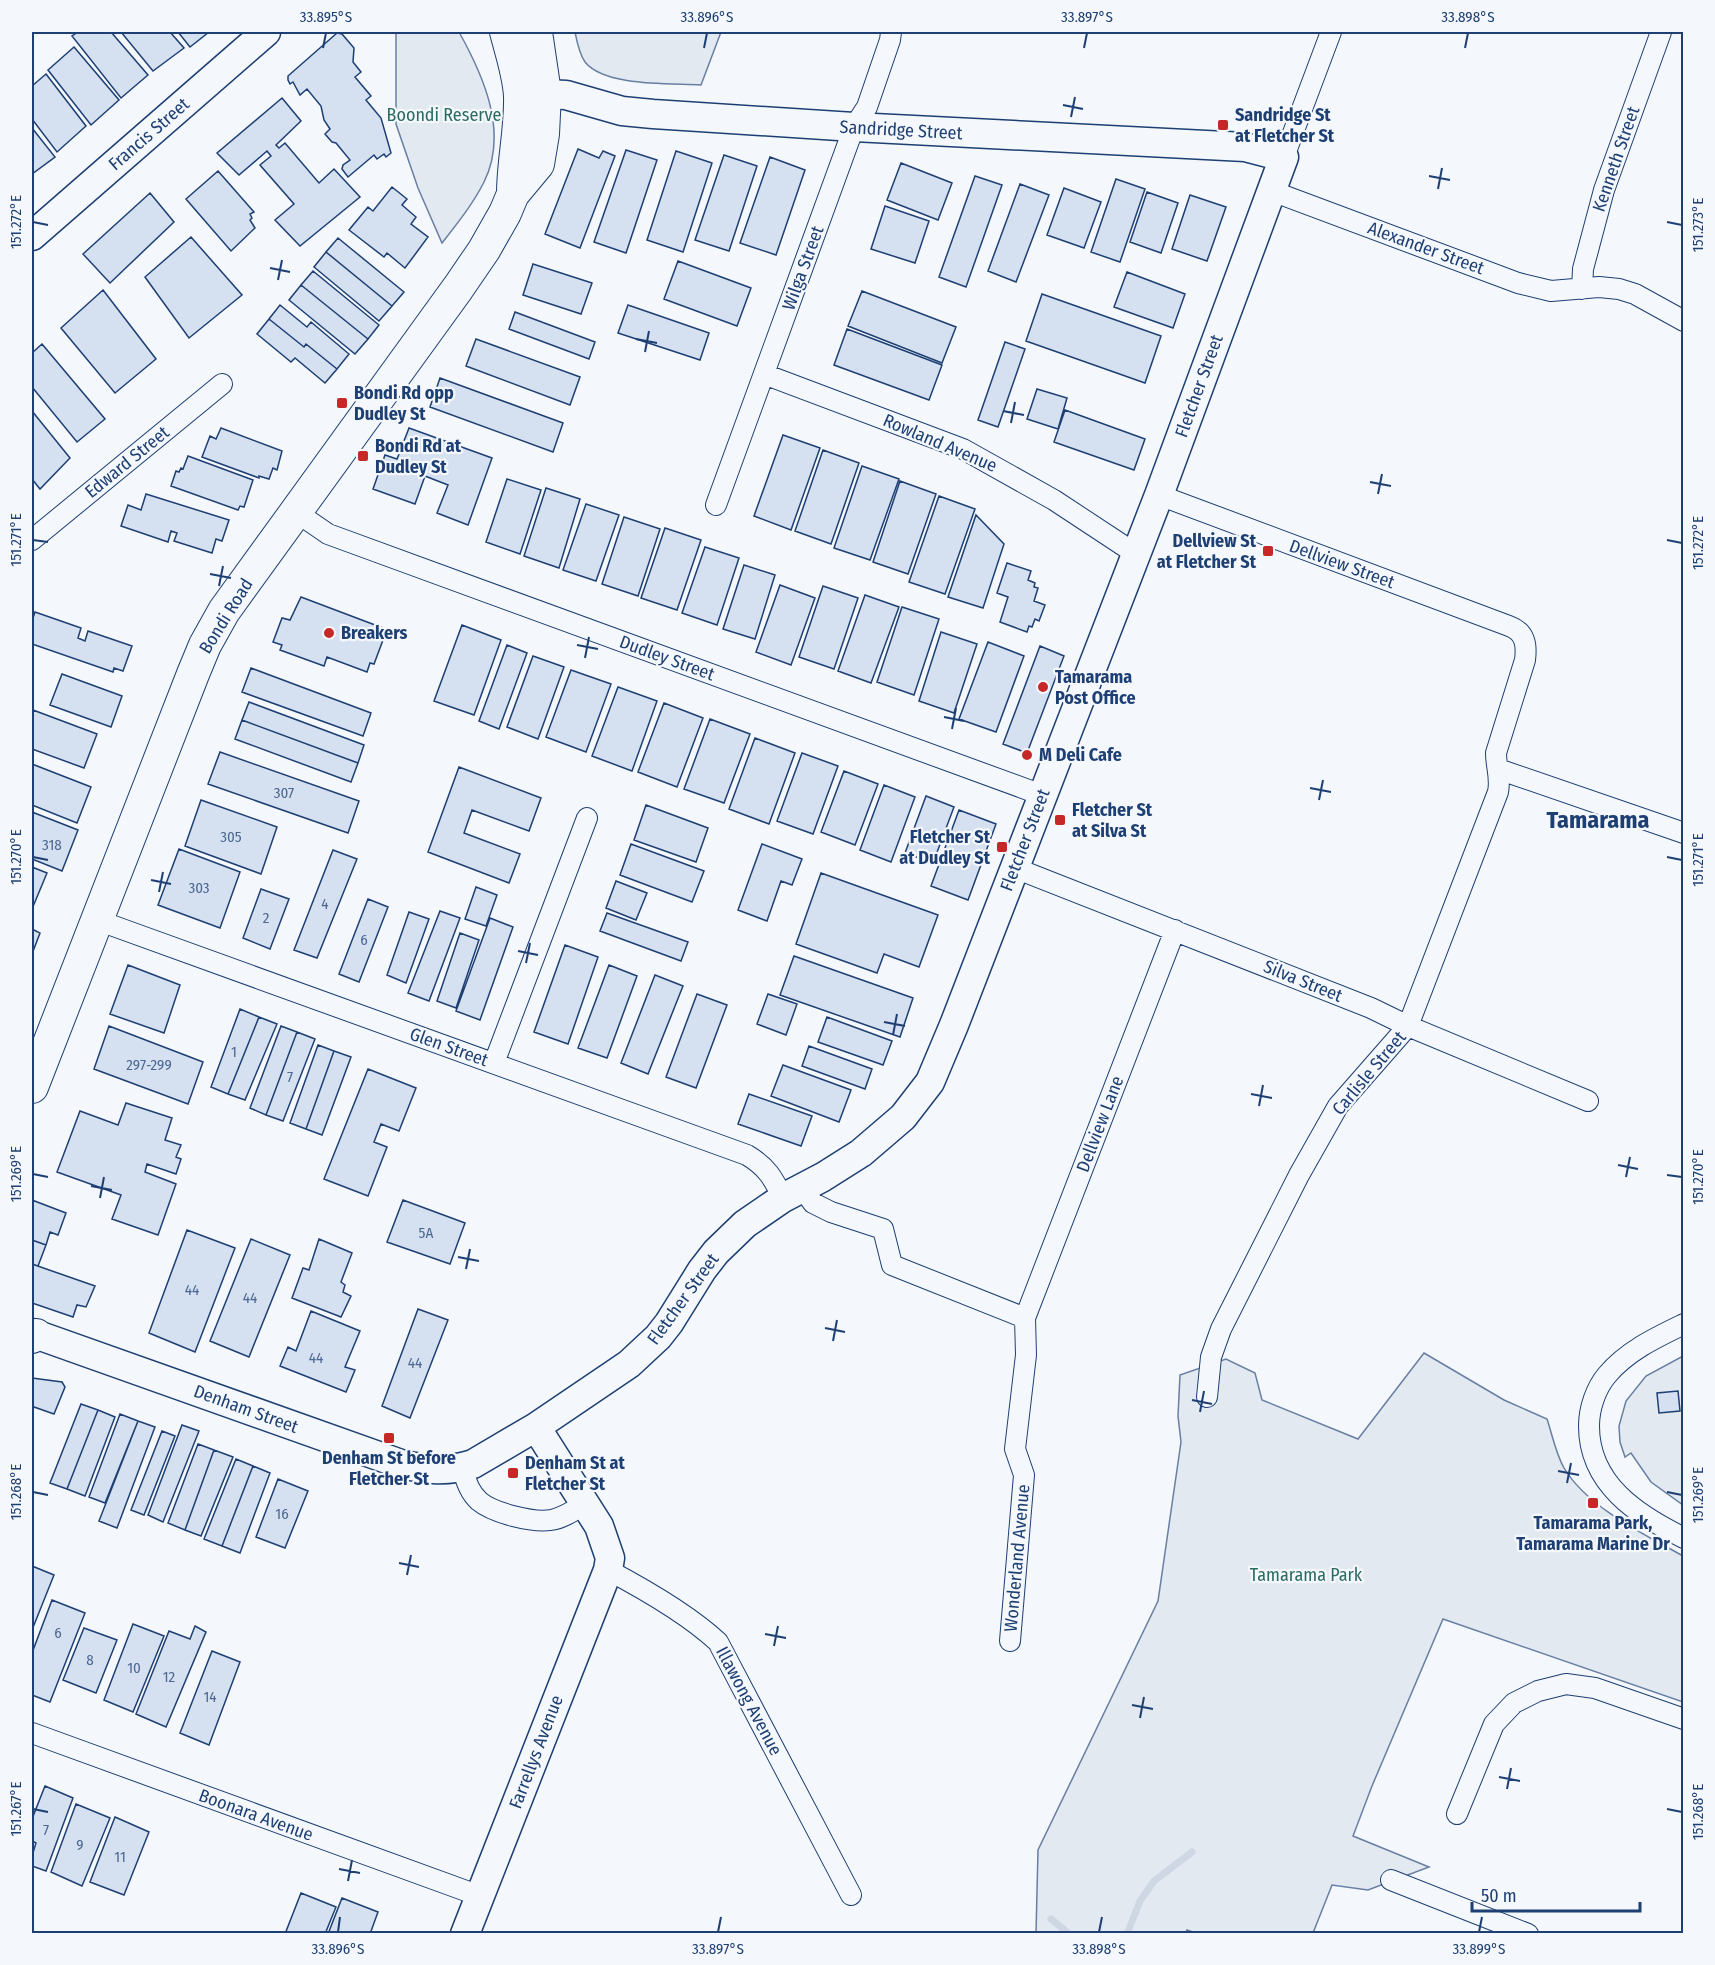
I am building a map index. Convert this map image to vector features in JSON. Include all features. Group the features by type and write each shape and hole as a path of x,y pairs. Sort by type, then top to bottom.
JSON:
{"main road":[{"name":"Bondi Road","path":"506,32 532,93"},
{"name":"Bondi Road","path":"32,1087 205,645 224,611 471,269 505,213 513,194 513,164 519,133 532,93 536,32"}],"street":[{"name":"Francis Street","path":"32,236 266,32"},
{"name":"Wilga Street","path":"716,505 854,127 867,107 891,32"},
{"name":"Fletcher Street","path":"536,1427 644,1352 669,1323 716,1252 745,1224 861,1153 903,1117 925,1090 947,1044 1136,554 1331,32"},
{"name":"Kenneth Street","path":"1582,289 1584,269 1601,200 1661,32"},
{"name":"Sandridge Street","path":"532,93 581,98 622,111 652,114 1245,147 1284,157"},
{"name":"Alexander Street","path":"1272,191 1518,283 1551,291 1599,287 1619,289 1635,294 1683,321"},
{"name":"Rowland Avenue","path":"764,374 963,449 1054,500 1136,554"},
{"name":"Edward Street","path":"32,540 222,384"},
{"name":"Dellview Street","path":"1158,495 1517,629 1523,635"},
{"name":"Dudley Street","path":"296,512 328,534 1042,795"},
{"name":"Carlisle Street","path":"1207,1397 1210,1357 1221,1329 1299,1175 1338,1106 1408,1026 1498,792 1501,779 1496,753 1525,660 1527,647 1523,635"},
{"path":"1498,769 1683,833"},
{"path":"494,1063 587,818"},
{"name":"Silva Street","path":"1015,868 1371,1008 1408,1026 1588,1101"},
{"name":"Glen Street","path":"97,920 747,1155 762,1164 773,1178 793,1193"},
{"name":"Dellview Lane","path":"1025,1318 1175,930"},
{"path":"793,1193 831,1212 883,1229 892,1265 1025,1318"},
{"name":"Wonderland Avenue","path":"1010,1641 1024,1474 1015,1449 1026,1355 1025,1318"},
{"path":"1683,1324 1628,1355 1608,1374 1600,1384 1591,1410 1589,1433 1595,1459 1608,1485 1643,1516 1683,1538"},
{"name":"Denham Street","path":"33,1335 401,1464 433,1470 451,1470 473,1464 536,1427"},
{"path":"536,1427 599,1526 610,1558 608,1570"},
{"path":"462,1468 468,1486 480,1501 513,1516 532,1520 551,1520 566,1515 585,1504"},
{"name":"Illawong Avenue","path":"608,1570 697,1625 718,1642 851,1895"},
{"name":"Farrellys Avenue","path":"465,1934 608,1570"},
{"path":"1457,1814 1494,1724 1514,1703 1538,1691 1566,1684 1595,1688 1683,1719"},
{"name":"Boonara Avenue","path":"32,1733 480,1896"},
{"path":"1390,1880 1528,1934"}],"green space":[{"name":"Boondi Reserve","path":"396,32 459,32 477,67 490,104 494,144 491,163 475,198 442,243 418,188 396,124"},
{"path":"575,32 721,32 701,85 640,82 607,76 585,62"},
{"name":"Tamarama Park","path":"1424,1353 1504,1400 1547,1419 1564,1468 1587,1496 1618,1519 1683,1556 1683,1702 1443,1619 1353,1836 1429,1867 1368,1890 1332,1885 1313,1933 1198,1934 1187,1930 1185,1934 1036,1934 1038,1850 1158,1601 1181,1442 1178,1416 1180,1375 1226,1359 1255,1373 1262,1400 1358,1439"},
{"path":"1683,1356 1683,1505 1651,1482 1631,1453 1625,1457 1620,1442 1619,1426 1626,1401 1646,1376"}],"building":[{"path":"78,32 111,32 148,75 121,98 72,36"},
{"path":"121,32 170,32 184,48 153,71"},
{"path":"178,32 209,32 190,47"},
{"path":"337,33 342,34 354,48 353,62 361,72 355,77 371,96 366,100 381,118 391,153 386,157 384,154 377,159 374,155 348,177 342,169 343,165 350,160 325,134 330,129 324,120 321,106 307,89 300,95 293,82 290,84 288,80 288,76"},
{"path":"74,47 119,100 91,125 48,70"},
{"path":"46,74 86,126 57,152 32,119 32,86"},
{"path":"282,98 301,121 276,145 279,148 285,143 319,183 334,169 360,197 300,246 275,220 294,204 260,165 271,156 267,151 239,175 217,153"},
{"path":"32,128 55,157 32,174"},
{"path":"578,149 599,158 603,151 615,156 580,248 545,234"},
{"path":"626,150 657,160 626,253 594,242"},
{"path":"676,151 712,163 683,252 647,240"},
{"path":"724,155 757,166 729,251 695,240"},
{"path":"770,157 805,170 776,255 740,243"},
{"path":"901,163 952,183 938,220 887,200"},
{"path":"218,171 254,212 250,214 252,218 250,220 255,228 231,251 186,199"},
{"path":"975,176 1002,185 966,287 939,277"},
{"path":"1116,179 1145,189 1120,262 1091,252"},
{"path":"1020,184 1049,195 1016,282 988,271"},
{"path":"392,187 407,199 402,205 416,217 411,224 428,237 405,268 387,253 384,257 349,230 368,207 373,211"},
{"path":"1064,188 1101,202 1084,248 1047,235"},
{"path":"1147,192 1178,203 1161,253 1130,242"},
{"path":"150,193 174,222 110,283 83,254"},
{"path":"1190,195 1226,207 1207,261 1172,249"},
{"path":"885,206 929,221 915,263 871,249"},
{"path":"191,237 242,295 189,338 145,277"},
{"path":"338,238 404,292 392,306 326,252"},
{"path":"326,252 392,306 379,321 314,267"},
{"path":"678,261 751,288 737,326 664,299"},
{"path":"533,264 592,283 581,314 523,295"},
{"path":"313,271 379,325 368,339 301,285"},
{"path":"1127,272 1185,294 1173,328 1114,307"},
{"path":"301,285 368,339 355,354 289,300"},
{"path":"103,290 156,359 115,393 61,328"},
{"path":"862,291 956,327 942,363 848,326"},
{"path":"1042,294 1161,336 1145,383 1026,341"},
{"path":"280,305 307,327 311,322 349,354 337,369 306,344 304,347 269,319"},
{"path":"628,305 709,333 700,360 618,333"},
{"path":"515,312 595,342 589,359 509,329"},
{"path":"269,319 304,347 306,344 337,369 325,383 295,358 291,362 257,334"},
{"path":"847,329 942,365 929,400 834,365"},
{"path":"476,339 580,377 570,405 466,366"},
{"path":"1005,342 1025,349 998,427 978,420"},
{"path":"42,344 105,419 77,442 32,387 32,353"},
{"path":"440,378 563,423 553,452 430,407"},
{"path":"1037,389 1067,398 1058,429 1027,419"},
{"path":"1065,410 1145,439 1134,470 1054,442"},
{"path":"32,411 70,458 40,489 32,479"},
{"path":"221,428 282,451 277,470 273,468 269,479 259,476 259,478 202,457 210,436 216,439"},
{"path":"409,428 492,458 468,525 437,513 448,485 425,476 415,504 373,489 385,455 397,459"},
{"path":"783,435 820,448 791,530 754,516"},
{"path":"823,450 859,463 831,544 795,531"},
{"path":"188,456 253,480 244,507 240,506 238,510 171,486 176,471 183,469"},
{"path":"862,466 899,479 870,560 834,548"},
{"path":"507,479 541,490 520,554 486,542"},
{"path":"900,481 936,494 908,574 873,562"},
{"path":"546,488 580,499 559,568 524,556"},
{"path":"146,494 229,520 222,541 216,539 212,553 174,541 177,533 171,531 168,542 121,526 128,505 141,510"},
{"path":"939,496 975,509 945,594 909,582"},
{"path":"586,504 619,515 596,581 563,570"},
{"path":"976,515 1004,544 983,608 948,597"},
{"path":"624,517 660,529 638,596 602,584"},
{"path":"665,528 701,540 677,610 641,598"},
{"path":"705,547 739,558 717,625 682,613"},
{"path":"1007,563 1031,571 1028,580 1035,583 1034,587 1038,588 1034,601 1045,605 1039,621 1035,619 1027,632 1000,622 1008,597 997,593"},
{"path":"744,565 775,575 755,639 723,629"},
{"path":"780,585 815,598 791,665 756,652"},
{"path":"823,586 858,598 834,669 799,657"},
{"path":"865,595 899,607 871,683 838,671"},
{"name":"Breakers","path":"301,597 383,628 380,638 383,640 374,664 370,663 367,672 327,657 324,666 280,650 282,645 273,642 282,618 290,620"},
{"path":"902,607 939,619 914,695 877,682"},
{"path":"35,612 81,628 78,638 85,641 88,631 132,646 123,671 114,668 113,672 32,644 32,621"},
{"path":"462,625 501,640 474,715 434,701"},
{"path":"941,632 977,644 954,713 919,701"},
{"path":"988,642 1024,656 996,732 959,719"},
{"path":"507,645 527,653 499,729 479,721"},
{"path":"1040,646 1064,656 1027,753 1003,744"},
{"path":"533,656 564,667 538,739 507,727"},
{"path":"251,668 371,713 363,736 242,692"},
{"path":"571,670 611,684 586,752 546,737"},
{"path":"62,674 122,696 111,727 50,705"},
{"path":"618,687 657,701 632,771 592,756"},
{"path":"249,702 364,745 358,763 242,720"},
{"path":"664,703 703,718 677,787 638,772"},
{"path":"33,710 97,734 84,768 32,749"},
{"path":"710,719 750,734 724,803 684,789"},
{"path":"242,720 358,763 351,782 235,739"},
{"path":"755,738 795,753 769,824 729,809"},
{"path":"220,752 359,801 348,833 208,784"},
{"path":"802,753 838,766 813,834 777,821"},
{"path":"32,764 91,787 77,823 32,805"},
{"path":"459,767 541,798 529,831 472,810 464,833 520,854 509,883 428,852"},
{"path":"844,771 878,784 855,845 821,832"},
{"path":"884,785 915,797 891,862 860,850"},
{"path":"926,796 954,807 933,863 905,853"},
{"path":"201,800 277,827 261,874 185,846"},
{"path":"646,805 708,828 696,862 634,840"},
{"path":"959,810 996,824 968,900 931,886"},
{"path":"32,812 78,830 62,871 32,859"},
{"path":"631,844 704,871 692,902 620,875"},
{"path":"762,844 802,859 792,885 781,881 767,921 738,910"},
{"path":"179,849 240,872 220,928 158,905"},
{"path":"333,850 357,859 317,958 294,950"},
{"path":"32,867 47,873 32,909"},
{"path":"821,873 938,915 919,967 884,954 877,973 796,944"},
{"path":"616,881 647,893 636,920 606,908"},
{"path":"476,887 497,895 486,926 465,919"},
{"path":"261,889 289,899 270,949 243,938"},
{"path":"368,899 388,907 359,982 339,974"},
{"path":"440,911 460,918 429,1001 408,993"},
{"path":"409,912 429,919 406,983 387,975"},
{"path":"607,913 688,942 681,961 600,931"},
{"path":"490,918 513,927 480,1020 456,1011"},
{"path":"32,929 40,933 32,954"},
{"path":"460,933 479,940 456,1008 437,1001"},
{"path":"565,945 598,957 568,1044 534,1032"},
{"path":"794,956 913,998 900,1037 780,995"},
{"path":"128,965 180,985 164,1033 110,1014"},
{"path":"609,965 637,976 607,1058 578,1048"},
{"path":"655,975 683,986 648,1074 621,1063"},
{"path":"697,994 727,1005 696,1088 666,1077"},
{"path":"768,994 797,1004 786,1035 757,1024"},
{"path":"240,1009 259,1017 228,1094 211,1087"},
{"path":"259,1017 277,1024 245,1100 228,1094"},
{"path":"827,1017 892,1041 883,1065 818,1042"},
{"path":"109,1026 203,1062 188,1104 94,1069"},
{"path":"281,1026 297,1032 266,1115 250,1108"},
{"path":"297,1032 315,1039 283,1121 266,1115"},
{"path":"318,1045 334,1051 306,1129 290,1123"},
{"path":"809,1046 872,1069 865,1089 802,1066"},
{"path":"334,1051 351,1057 322,1135 306,1129"},
{"path":"783,1065 851,1090 839,1122 771,1096"},
{"path":"368,1069 416,1088 399,1131 381,1124 374,1142 387,1147 368,1196 324,1179"},
{"path":"749,1094 812,1116 801,1146 738,1124"},
{"path":"126,1103 172,1118 165,1140 181,1145 176,1157 181,1159 176,1174 147,1164 145,1172 176,1184 158,1235 112,1219 121,1195 57,1172 80,1111 118,1125"},
{"path":"32,1200 66,1213 58,1235 50,1232 46,1245 32,1240"},
{"path":"403,1200 465,1223 450,1264 387,1242"},
{"path":"187,1230 235,1248 195,1352 149,1333"},
{"path":"251,1239 290,1255 249,1357 210,1341"},
{"path":"319,1239 352,1253 341,1282 345,1285 343,1292 351,1296 341,1317 292,1298 303,1268 309,1270"},
{"path":"32,1240 46,1245 38,1266 32,1264"},
{"path":"32,1264 95,1286 86,1307 77,1305 73,1317 32,1303"},
{"path":"418,1309 448,1320 410,1418 382,1406"},
{"path":"311,1311 360,1331 345,1367 355,1370 346,1392 280,1366 288,1347 296,1351"},
{"path":"32,1378 62,1382 65,1387 54,1414 34,1407 32,1411"},
{"path":"1678,1391 1680,1411 1659,1413 1657,1393"},
{"path":"81,1404 98,1410 67,1489 50,1483"},
{"path":"98,1410 115,1417 85,1496 67,1489"},
{"path":"120,1414 138,1421 105,1503 89,1497"},
{"path":"138,1421 155,1427 117,1528 99,1521"},
{"path":"182,1425 199,1431 163,1522 148,1515"},
{"path":"162,1431 175,1436 144,1515 131,1510"},
{"path":"198,1444 214,1450 185,1530 168,1523"},
{"path":"214,1450 233,1457 201,1536 185,1530"},
{"path":"236,1459 253,1466 222,1546 204,1539"},
{"path":"253,1466 270,1473 240,1553 222,1546"},
{"path":"278,1479 308,1491 285,1548 256,1537"},
{"path":"32,1566 54,1575 32,1630"},
{"path":"52,1600 85,1613 50,1702 32,1695 32,1653"},
{"path":"133,1624 164,1636 133,1712 104,1700"},
{"path":"195,1626 206,1632 166,1727 136,1714 169,1631 190,1639"},
{"path":"84,1628 117,1640 96,1693 63,1680"},
{"path":"212,1651 240,1662 209,1745 180,1733"},
{"path":"45,1786 73,1798 46,1871 32,1866 36,1843 32,1841 32,1819"},
{"path":"76,1804 110,1818 82,1886 51,1872"},
{"path":"115,1817 149,1832 124,1895 90,1882"},
{"path":"301,1893 336,1907 325,1934 285,1934"},
{"path":"342,1898 378,1912 370,1934 328,1934"}],"waterway":[{"path":"1127,1934 1140,1901 1154,1881 1192,1852"},
{"path":"1051,1919 1069,1934"}],"place":[{"name":"Sandridge St at Fletcher St","path":"1223,125"},
{"name":"Bondi Rd opp Dudley St","path":"342,403"},
{"name":"Bondi Rd at Dudley St","path":"363,456"},
{"name":"Dellview St at Fletcher St","path":"1268,551"},
{"name":"Breakers","path":"329,633"},
{"name":"Tamarama Post Office","path":"1043,687"},
{"name":"M Deli Cafe","path":"1027,755"},
{"name":"Fletcher St at Silva St","path":"1060,820"},
{"name":"Fletcher St at Dudley St","path":"1002,847"},
{"name":"Denham St before Fletcher St","path":"389,1438"},
{"name":"Denham St at Fletcher St","path":"513,1473"},
{"name":"Tamarama Park, Tamarama Marine Dr","path":"1593,1503"}],"district":[{"name":"Tamarama","path":"1598,820"}]}
